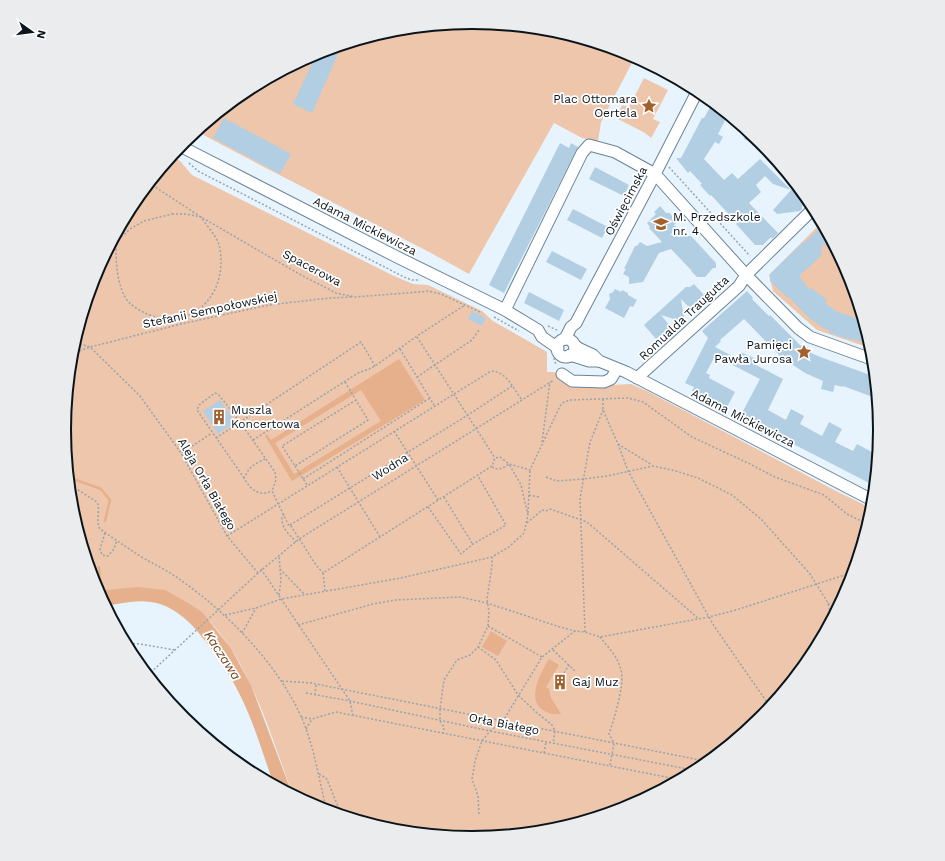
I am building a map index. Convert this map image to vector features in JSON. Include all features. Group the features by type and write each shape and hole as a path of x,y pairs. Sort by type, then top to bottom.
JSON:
{"street":[{"name":"Oświęcimska","path":"564,343 571,327 576,323 695,96"},
{"path":"505,310 582,153 589,145 615,152 655,174 746,275 798,328 810,337 867,358"},
{"name":"Adama Mickiewicza","path":"187,149 395,256 542,328 542,337 564,343 593,355 599,361 637,378 868,498"},
{"name":"Romualda Traugutta","path":"637,378 739,286 746,275 809,213"},
{"name":"Adama Mickiewicza","path":"564,343 562,355 570,355 589,361 599,361"},
{"path":"560,371 572,380 604,382 611,379 618,369"}],"path":[{"path":"186,151 198,171 404,278 424,281"},
{"path":"668,166 753,259"},
{"name":"Spacerowa","path":"154,186 201,217 336,293 355,297 428,291 441,294 482,313"},
{"path":"116,246 116,261 119,281 125,297 136,309 151,316 169,318 180,317 193,313 204,306 215,290 221,270 219,244 201,217 186,214 172,214 144,221 130,229 121,238"},
{"name":"Stefanii Sempołowskiej","path":"79,351 90,347 181,324 269,305 329,298 355,297"},
{"path":"252,440 358,373 369,370 399,348 465,305"},
{"path":"490,313 498,320 524,334"},
{"path":"180,317 181,324"},
{"path":"542,328 553,329 564,343 555,363 560,371"},
{"path":"417,377 472,340 479,330"},
{"path":"417,336 495,458"},
{"path":"216,438 361,342 375,366"},
{"name":"Aleja Orła Białego","path":"81,344 90,347 140,396 181,453 227,536 258,573"},
{"path":"399,348 434,406"},
{"path":"227,536 491,371 502,373 522,400"},
{"name":"Wodna","path":"152,672 261,569 299,539 550,382 560,371"},
{"path":"295,466 368,420 345,382"},
{"path":"542,444 550,382"},
{"path":"289,526 512,386"},
{"path":"272,492 263,494 256,492 249,486 197,410 199,405 215,393 219,395 240,422 275,472 276,480 272,492 289,526 291,526 316,565 323,573 325,591"},
{"path":"302,478 430,398"},
{"path":"225,616 256,608 281,599 401,578 492,557 509,547 524,533 528,515 530,470 560,406 564,402 571,400 628,398 643,402 692,437 748,462 775,477 824,495 847,514 863,522"},
{"path":"585,632 580,499 590,442 603,410 603,399"},
{"path":"307,486 282,446 356,400"},
{"path":"603,410 628,471 714,626 767,702"},
{"path":"394,431 438,500"},
{"path":"181,453 212,433"},
{"path":"618,444 653,466 698,478 732,495 761,519 810,574 828,603 833,607"},
{"path":"495,458 500,457 509,464 530,470"},
{"path":"323,573 478,476 492,466 495,458"},
{"path":"244,478 248,469 266,459"},
{"path":"492,466 493,468 501,470 509,464"},
{"path":"509,464 521,485 528,515"},
{"path":"546,477 556,481 583,479 607,476 653,466"},
{"path":"337,467 380,537"},
{"path":"428,506 461,554 473,544 506,525 478,476"},
{"path":"75,490 82,492 97,502 99,508 98,526 105,533 178,578 218,609 242,633 282,681 306,729 319,774 325,804"},
{"path":"529,495 539,497"},
{"path":"444,497 473,544"},
{"path":"526,523 542,510 546,511 550,509 587,522 699,618"},
{"path":"284,514 282,517 284,529 296,542"},
{"path":"105,533 101,545 102,555 108,556 114,549 117,540"},
{"path":"279,555 279,595"},
{"path":"443,734 444,727 440,721 440,709 444,680 457,660 470,655 478,647 488,626 489,612 487,602 492,557"},
{"path":"261,569 350,701 354,716"},
{"path":"280,569 305,595"},
{"path":"298,624 373,604 396,600 460,597 487,602 575,631 585,632 600,637 709,617 736,610 847,574"},
{"path":"828,603 830,613"},
{"path":"242,633 256,608"},
{"path":"488,626 542,657"},
{"path":"480,814 478,796 472,779 475,761 482,741 490,731 503,721 542,657 575,631"},
{"path":"600,637 613,653 621,669 622,676 609,734 614,743 610,766"},
{"path":"133,644 175,650"},
{"path":"478,647 496,660 518,695 552,726 555,731 552,743"},
{"path":"552,650 574,671"},
{"path":"564,673 569,665"},
{"path":"282,681 316,684 701,760"},
{"path":"315,695 316,684"},
{"name":"Orła Białego","path":"306,693 490,731 688,769"},
{"path":"301,717 312,719 336,712 672,778"},
{"path":"306,729 312,719"},
{"path":"544,753 546,742"},
{"path":"319,774 326,778 339,809"}],"shaded area":[{"path":"472,29 499,30 525,32 576,43 602,50 632,63 601,122 598,141 582,138 554,123 469,274 202,134 228,112 272,83 295,70 343,50 420,32"},
{"path":"644,78 668,90 653,119 660,122 651,138 645,133 616,117 622,105 629,107"},
{"path":"177,159 192,175 394,276 413,284 428,285 482,311 493,321 547,352 547,372 554,372 568,384 592,386 631,384 867,506 853,560 833,608 820,631 791,675 756,714 737,732 696,764 650,791 602,811 525,829 472,832 420,829 343,811 291,789 265,717 241,665 210,621 190,604 106,593 92,560 79,509 74,483 71,430 74,378 92,301 112,253 125,230 154,186"},
{"path":"818,226 833,253 853,301 865,346 817,330 773,291 769,275"}],"water":[{"path":"399,359 425,400 292,481 265,436 267,434 271,440","holes":["361,390 381,421 294,474 275,443"]},
{"name":"Kaczawa","path":"137,587 165,590 202,612 230,647 251,685 290,788 271,778 254,727 239,693 218,657 193,627 173,610 153,602 132,602 111,605 105,590"},
{"path":"491,631 507,641 498,656 482,647"},
{"path":"549,659 559,665 546,687 549,689 551,698 561,714 552,714 543,710 538,705 536,699 535,692 539,678"}],"building":[{"path":"339,52 312,113 293,104 312,63"},
{"path":"710,107 726,119 718,134 723,137 719,144 715,142 704,159 724,180 732,173 738,179 760,159 791,190 773,184 765,176 756,185 761,192 749,203 778,233 772,239 771,237 763,245 755,245 736,224 737,223 700,185 702,184 690,171 688,173 676,158 681,158 702,118 704,118"},
{"path":"224,118 291,154 280,174 213,138"},
{"path":"745,137 751,142 744,139"},
{"path":"560,143 569,148 571,143 578,147 504,293 489,285"},
{"path":"595,167 629,185 624,196 589,179"},
{"path":"792,188 804,204 800,211 777,214 773,210"},
{"path":"660,206 666,213 670,213 672,219 676,223 674,225 677,228 670,235 691,236 716,263 716,268 713,268 705,277 697,277 671,249 659,253 643,282 629,284 629,277 623,274 635,246 637,246 640,242 647,246 662,242 649,228 650,227 647,223 656,214 654,212"},
{"path":"573,209 608,227 602,238 567,220"},
{"path":"819,229 830,248 829,249 822,243 821,256 799,276 809,289 811,288 827,300 825,303 836,311 858,319 864,343 829,333 830,330 823,328 808,317 789,297 788,298 770,281 770,274 803,242 804,243"},
{"path":"552,251 587,269 581,280 546,262"},
{"path":"694,284 705,296 691,309 681,299 684,318 680,321 661,315 671,327 656,339 644,325 686,287 690,287"},
{"path":"615,289 628,293 628,295 637,300 633,307 630,306 624,318 605,308 610,299 609,294"},
{"path":"747,291 753,298 752,299 769,316 770,315 800,345 811,351 811,353 870,375 872,397 843,386 835,385 833,392 821,389 823,381 805,373 781,357 744,319 720,340 721,341 715,347 738,359 741,352 758,360 756,365 783,379 768,410 786,420 791,409 804,416 800,424 822,436 829,422 842,429 835,442 853,451 857,444 872,452 873,449 871,484 768,431 768,429 741,415 760,379 715,356 706,373 710,375 709,378 735,392 726,409 692,391 694,387 685,383 708,338 702,331"},
{"path":"529,292 564,310 559,321 524,303"},
{"path":"472,311 486,318 482,326 468,319"},
{"name":"Muszla Koncertowa","path":"220,400 235,422 218,434 203,411"}],"waterway":[{"path":"74,480 101,489 110,500 105,521"},
{"path":"99,567 100,579"}],"place":[{"name":"Plac Ottomara Oertela","path":"649,106"},
{"name":"M. Przedszkole nr. 4","path":"661,224"},
{"name":"Pamięci Pawła Jurosa","path":"804,352"},
{"name":"Muszla Koncertowa","path":"219,417"},
{"name":"Gaj Muz","path":"560,682"}]}
